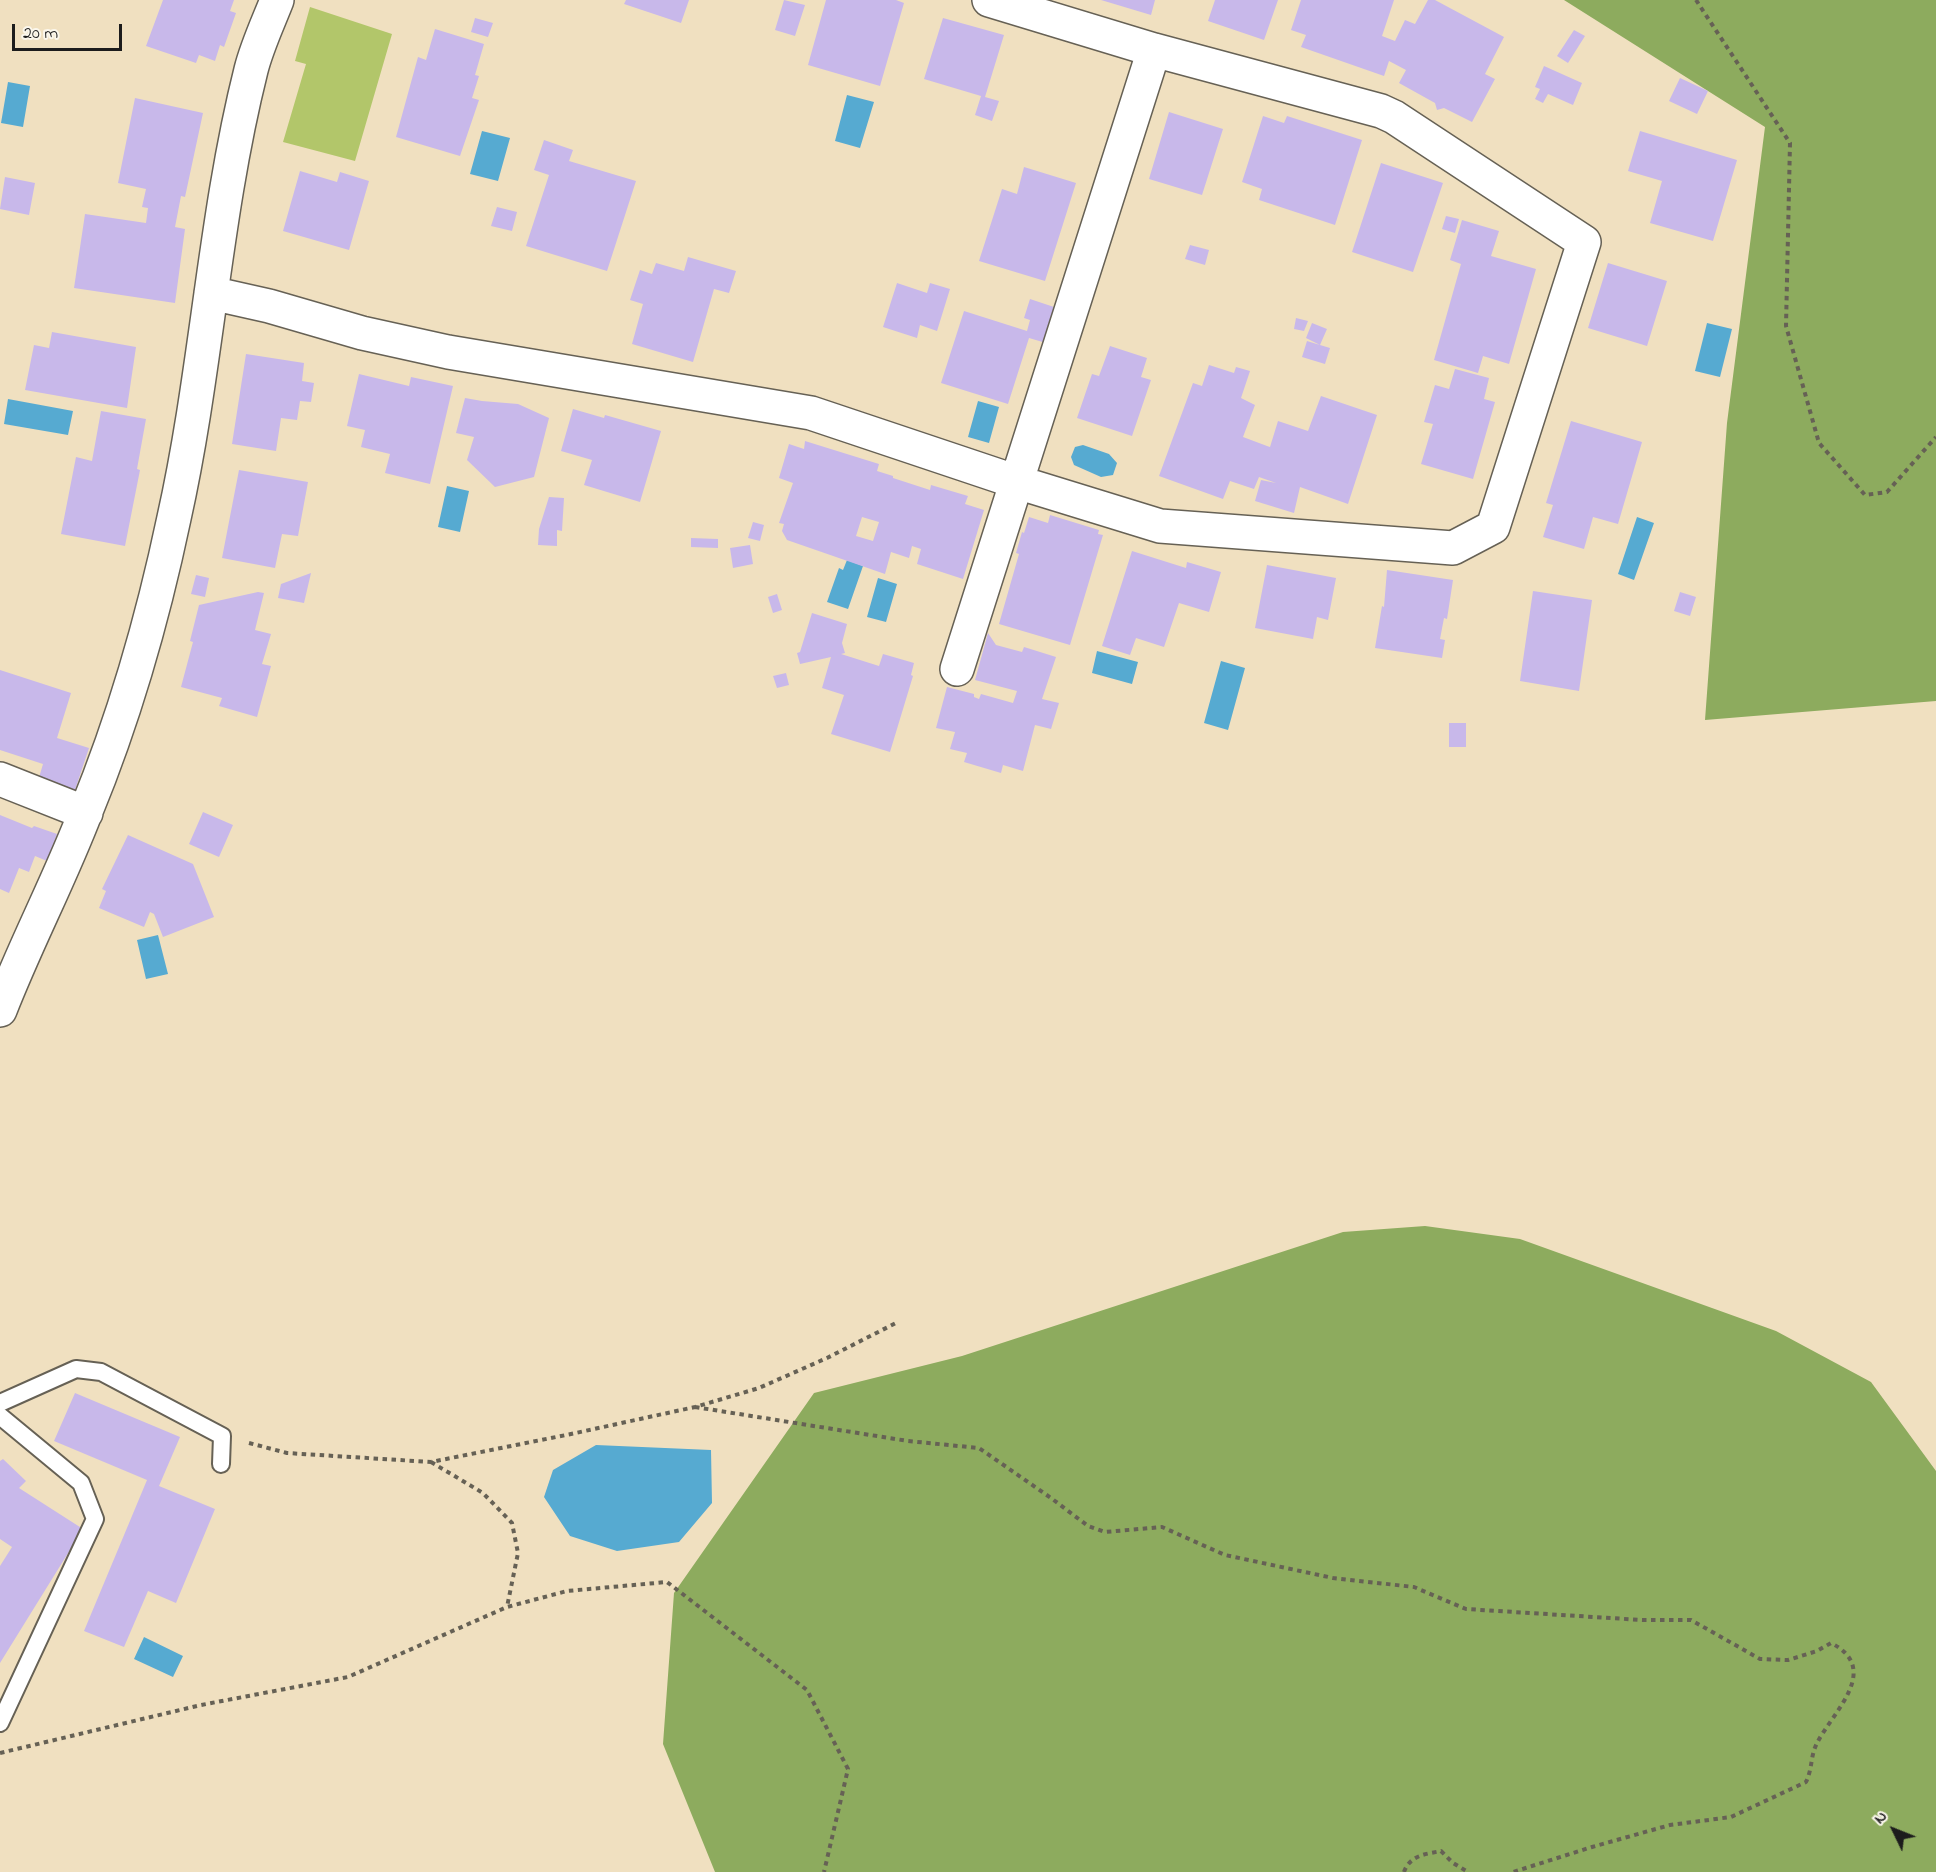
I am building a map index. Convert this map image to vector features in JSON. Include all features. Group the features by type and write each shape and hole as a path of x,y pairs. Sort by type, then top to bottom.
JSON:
{"street":[{"path":"0,1010 86,813 125,708 154,608 175,514 218,237 243,107 252,67 277,0"},
{"path":"211,293 269,306 362,333 448,352 811,413 1017,482 1160,526 1453,548 1494,526 1584,242 1394,117 1154,50 989,0"},
{"path":"957,669 1154,50"},
{"path":"0,779 86,813"}],"lane":[{"path":"0,1403 76,1369 101,1372 222,1436 221,1464"},
{"path":"0,1416 81,1483 95,1519 0,1723"}],"path":[{"path":"1696,0 1790,143 1785,326 1819,443 1865,495 1887,492 1936,437"},
{"path":"222,1436 287,1453 431,1462 694,1407 759,1388 827,1358 896,1323"},
{"path":"694,1407 908,1441 979,1448 1088,1526 1106,1532 1162,1527 1225,1555 1333,1578 1414,1587 1466,1609 1642,1620 1691,1620 1760,1659 1788,1660 1817,1651 1831,1643 1839,1647 1854,1666 1853,1684 1844,1704 1824,1730 1812,1754 1812,1768 1806,1782 1731,1817 1671,1825 1513,1872"},
{"path":"431,1462 483,1493 512,1523 518,1553 507,1607"},
{"path":"0,1753 201,1705 348,1677 507,1607 567,1591 667,1582 807,1690 848,1769 824,1872"},
{"path":"1404,1872 1419,1854 1441,1851 1453,1863 1468,1872"}],"green space":[{"path":"1564,0 1936,0 1936,701 1705,720 1727,423 1765,127"},
{"path":"310,7 392,34 355,161 283,142 306,64 295,61"},
{"path":"1425,1226 1520,1239 1776,1331 1871,1382 1936,1471 1936,1872 715,1872 663,1744 674,1593 814,1393 962,1356 1343,1232"}],"water":[{"path":"8,82 30,86 23,127 1,123"},
{"path":"847,95 874,102 860,148 835,141"},
{"path":"482,131 510,138 498,181 470,174"},
{"path":"1707,323 1732,329 1720,377 1695,371"},
{"path":"8,399 73,411 68,435 4,424"},
{"path":"978,401 999,407 989,443 968,437"},
{"path":"1083,445 1109,454 1117,463 1113,475 1101,477 1074,465 1071,457 1075,447"},
{"path":"447,486 469,491 460,532 438,527"},
{"path":"1637,517 1654,523 1634,580 1618,574"},
{"path":"847,560 863,566 848,609 827,602 839,568 843,570"},
{"path":"878,578 897,584 886,622 867,617"},
{"path":"1097,651 1138,662 1132,684 1092,673"},
{"path":"1221,661 1245,668 1228,730 1204,723"},
{"path":"158,935 168,974 146,979 137,940"},
{"path":"596,1445 711,1450 712,1503 679,1542 617,1551 570,1536 544,1497 553,1470"},
{"path":"144,1637 183,1656 173,1677 134,1659"}],"building":[{"path":"163,0 234,0 230,11 236,13 224,47 220,45 215,61 199,55 196,63 146,46"},
{"path":"626,0 689,0 681,23 624,4"},
{"path":"784,0 805,5 795,36 775,30"},
{"path":"826,0 896,0 904,3 880,86 808,65"},
{"path":"1101,0 1155,0 1151,15"},
{"path":"1215,0 1278,0 1264,40 1208,21"},
{"path":"1301,0 1394,0 1382,36 1395,41 1405,20 1415,24 1428,0 1435,0 1504,37 1485,74 1495,79 1472,122 1444,108 1437,110 1435,103 1399,83 1406,70 1389,61 1384,76 1301,47 1306,35 1291,30"},
{"path":"475,18 493,23 488,37 471,32"},
{"path":"943,18 1004,35 985,97 999,101 992,121 975,115 981,96 924,79"},
{"path":"435,29 484,44 475,75 479,76 472,98 479,100 460,156 396,137 418,57 426,60"},
{"path":"1574,30 1585,36 1568,63 1557,56"},
{"path":"1544,66 1582,83 1573,105 1548,94 1543,103 1535,99 1540,89 1535,87"},
{"path":"1680,78 1708,91 1697,114 1669,101"},
{"path":"135,98 203,113 185,197 181,196 175,227 185,229 175,303 74,288 85,214 146,223 148,208 142,207 146,189 118,183"},
{"path":"1169,112 1223,129 1202,195 1149,179"},
{"path":"1263,116 1284,123 1287,116 1362,140 1335,225 1259,200 1262,189 1242,182"},
{"path":"1640,131 1737,160 1713,241 1650,223 1662,181 1628,171"},
{"path":"544,140 573,150 569,161 636,181 607,271 526,246 549,175 534,170"},
{"path":"1381,163 1443,183 1413,272 1352,252"},
{"path":"1024,167 1076,183 1045,281 979,261 1002,189 1017,194"},
{"path":"300,171 337,182 340,172 369,181 349,250 283,231"},
{"path":"5,177 35,183 29,215 0,209"},
{"path":"497,207 517,212 512,231 491,226"},
{"path":"1446,216 1459,219 1455,233 1442,229"},
{"path":"1462,220 1499,231 1491,256 1536,269 1509,364 1483,356 1478,373 1434,360 1461,264 1450,260"},
{"path":"1190,245 1209,250 1205,265 1185,259"},
{"path":"688,257 736,271 729,293 714,289 693,362 632,344 643,304 630,300 640,270 652,274 656,263 684,271"},
{"path":"1608,263 1667,281 1647,346 1588,328"},
{"path":"897,283 927,293 930,283 950,289 937,331 920,325 917,338 883,327"},
{"path":"1030,299 1057,308 1046,343 1029,338 1008,404 941,383 964,311 1027,331 1030,320 1024,318"},
{"path":"1296,318 1308,321 1304,331 1294,329"},
{"path":"1312,323 1327,329 1320,345 1306,338"},
{"path":"52,332 136,347 127,408 25,390 34,345 49,348"},
{"path":"1307,341 1330,348 1325,364 1302,357"},
{"path":"1110,346 1147,358 1141,377 1151,380 1132,436 1077,418 1092,374 1099,376"},
{"path":"246,354 304,363 302,381 314,383 311,402 300,401 297,420 281,418 276,451 232,444"},
{"path":"1209,365 1234,373 1236,367 1250,371 1241,398 1255,405 1243,437 1270,447 1278,421 1308,431 1321,396 1377,415 1348,504 1300,487 1294,513 1255,501 1261,480 1276,483 1259,477 1254,489 1230,481 1223,499 1159,476 1193,383 1202,386"},
{"path":"1455,369 1489,378 1484,399 1495,402 1473,479 1421,464 1433,424 1424,422 1435,385 1449,389"},
{"path":"359,374 409,386 411,377 453,386 430,484 385,473 390,454 361,447 365,430 347,426"},
{"path":"465,398 518,404 549,418 534,477 495,487 467,460 474,437 456,433"},
{"path":"573,409 604,418 605,415 661,431 640,502 584,485 592,460 561,451"},
{"path":"101,411 146,419 137,469 140,470 125,546 61,534 76,457 92,461"},
{"path":"1571,421 1642,442 1618,524 1593,517 1584,549 1543,537 1553,505 1546,503"},
{"path":"805,441 879,464 877,471 893,476 893,478 930,490 931,485 968,496 965,504 984,510 963,579 917,564 921,549 912,546 909,558 891,552 885,574 787,540 782,531 784,524 779,523 793,483 779,478 789,444 804,449","holes":["862,517 879,522 873,541 856,536"]},
{"path":"239,470 308,482 298,536 282,534 275,568 222,558"},
{"path":"549,497 564,498 562,531 557,530 557,546 538,545 539,529"},
{"path":"1050,515 1099,530 1098,534 1103,535 1070,645 999,624 1019,554 1016,553 1029,517 1048,523"},
{"path":"753,522 764,525 760,541 748,538"},
{"path":"691,538 718,539 718,548 691,547"},
{"path":"750,545 753,564 733,568 730,548"},
{"path":"1132,551 1186,568 1187,562 1221,572 1209,612 1179,603 1164,647 1136,638 1130,655 1102,646"},
{"path":"1267,565 1336,578 1328,620 1317,617 1313,639 1255,628"},
{"path":"1387,570 1453,580 1447,619 1444,618 1440,639 1445,640 1442,658 1375,648 1382,606 1384,607"},
{"path":"311,573 304,603 278,598 281,584"},
{"path":"196,575 209,578 205,597 191,594"},
{"path":"1533,591 1592,600 1579,691 1520,681"},
{"path":"258,592 264,593 255,630 271,634 262,664 271,666 257,717 219,706 222,698 181,687 193,642 190,641 199,605"},
{"path":"1680,592 1696,597 1690,616 1674,611"},
{"path":"777,594 782,610 773,613 768,597"},
{"path":"812,613 847,624 842,643 845,653 841,654 879,666 883,654 914,663 911,675 913,676 890,752 831,734 844,695 822,688 831,657 800,664 797,653 800,652"},
{"path":"988,633 996,645 1022,652 1024,647 1056,657 1042,699 1059,703 1051,729 1035,725 1023,771 1003,765 1001,773 964,762 967,753 950,749 955,732 936,728 947,687 974,694 974,697 979,699 981,694 1013,703 1017,691 975,680"},
{"path":"0,670 71,693 57,738 89,748 74,793 38,781 43,764 0,750"},
{"path":"786,673 789,685 777,688 773,676"},
{"path":"1449,723 1466,723 1466,747 1449,747"},
{"path":"203,812 233,825 219,857 189,844"},
{"path":"0,815 32,828 34,826 57,834 47,861 35,856 29,872 19,868 9,893 0,889"},
{"path":"128,835 193,864 214,917 163,937 154,914 150,912 144,927 99,908 106,891 102,889"},
{"path":"75,1393 180,1437 159,1486 215,1509 176,1603 148,1591 124,1647 84,1631 147,1480 54,1441"},
{"path":"3,1459 26,1481 19,1488 83,1529 0,1663 0,1566 12,1547 0,1539 0,1461"}]}
